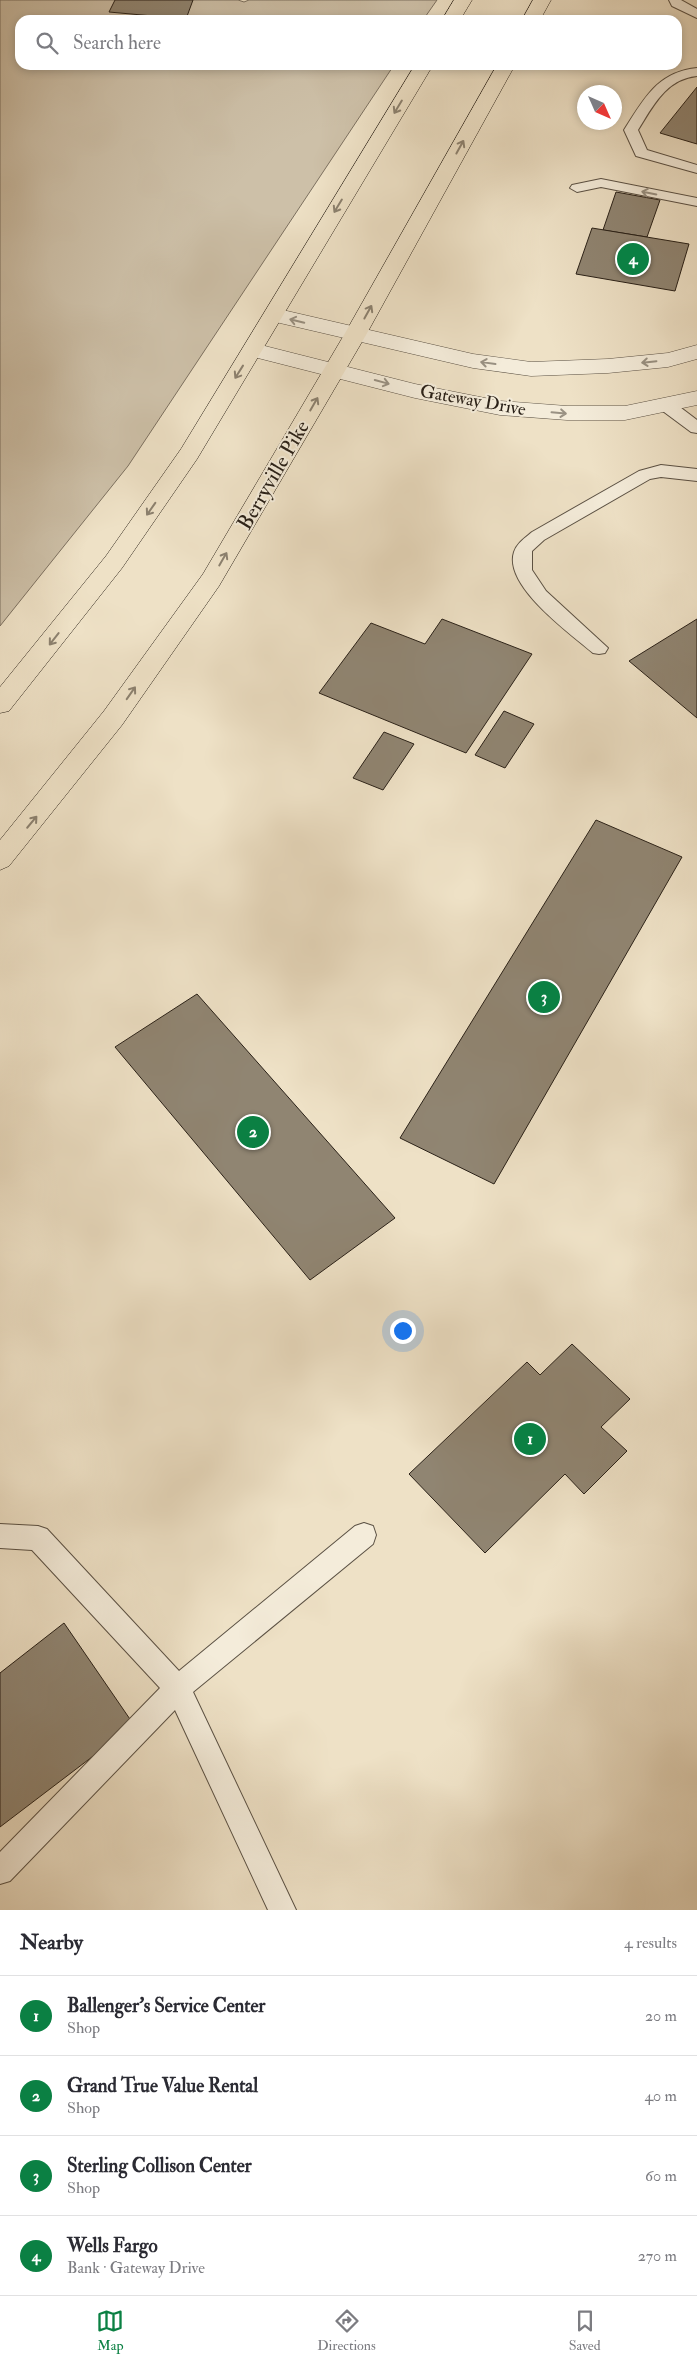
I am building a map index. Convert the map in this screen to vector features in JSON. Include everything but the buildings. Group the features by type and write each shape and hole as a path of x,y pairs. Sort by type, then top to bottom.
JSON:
{"highway":[{"path":"454,15 463,0"},
{"path":"534,15 542,0"},
{"path":"0,704 119,554 189,454 421,70"},
{"name":"Berryville Pike","path":"0,859 114,718 211,580 335,370 503,70"}],"street":[{"name":"Gateway Drive","path":"274,315 473,361 531,369 608,366 659,360 697,352"},
{"name":"Gateway Drive","path":"253,350 415,391 500,408 567,413 625,413 697,398"}],"lane":[{"path":"675,0 677,4 697,14"},
{"path":"697,72 685,71 671,78 655,92 631,130 641,153 697,169"},
{"path":"577,188 601,183 697,202"},
{"path":"666,405 697,428"},
{"path":"599,648 537,594 524,568 522,556 526,546 538,536 645,475 661,471 697,475"},
{"path":"0,1871 178,1688 364,1535"},
{"path":"0,1536 38,1538 178,1688 282,1910"}],"shaded area":[{"path":"0,0 238,0 244,2 249,0 437,0 426,15 15,15 15,70 391,70 128,466 0,626"}],"place":[{"name":"Wells Fargo","path":"633,259"},
{"name":"Sterling Collison Center","path":"544,997"},
{"name":"Grand True Value Rental","path":"253,1132"},
{"name":"Ballenger's Service Center","path":"530,1439"}]}
